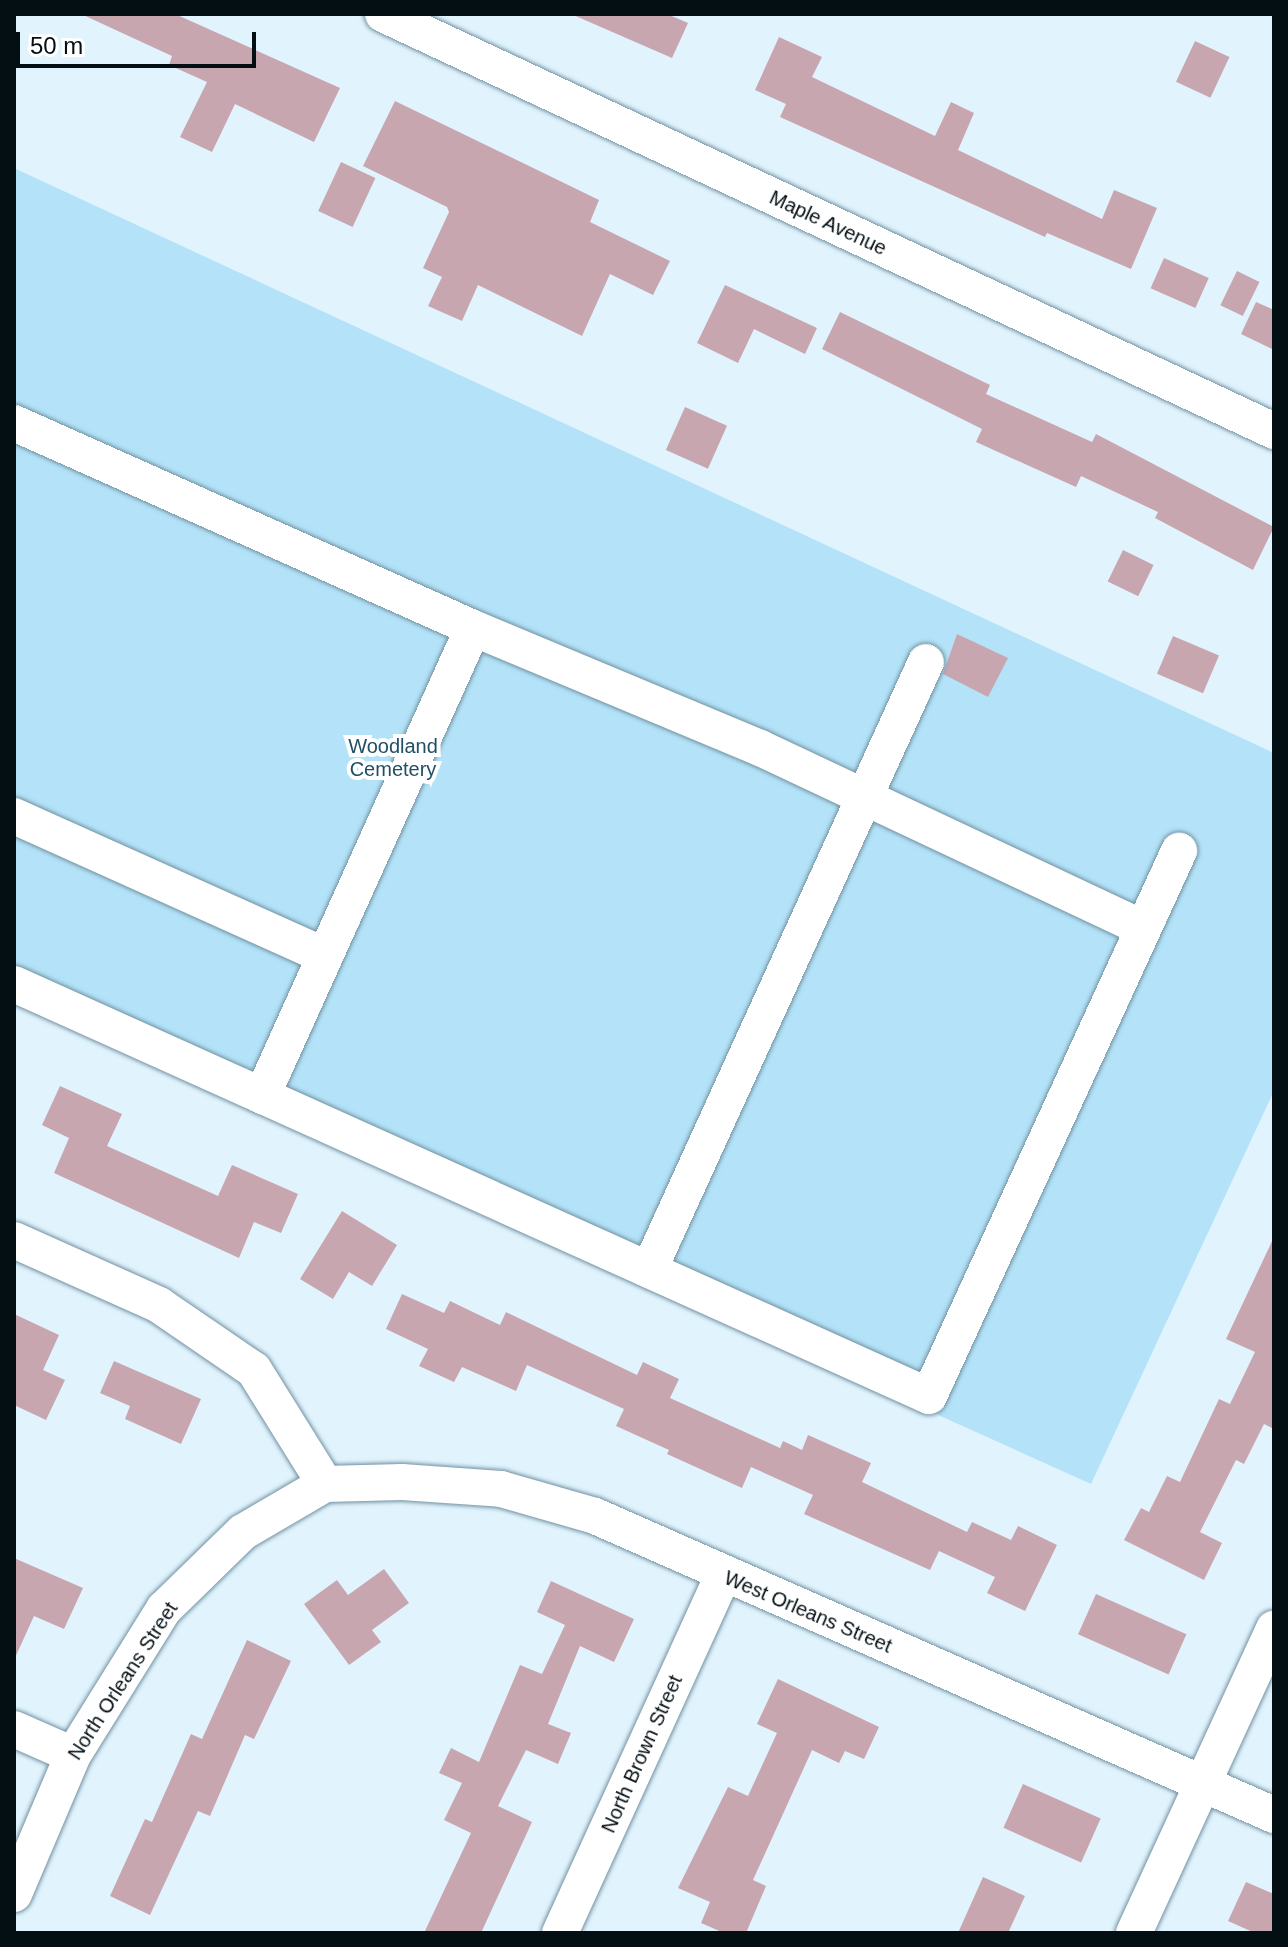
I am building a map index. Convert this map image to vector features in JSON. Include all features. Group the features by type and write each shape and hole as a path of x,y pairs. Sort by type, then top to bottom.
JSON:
{"street":[{"name":"Maple Avenue","path":"383,14 1274,431"},
{"path":"14,423 473,628 867,799 1143,928"},
{"path":"262,1096 473,628"},
{"path":"649,1270 867,799 926,662"},
{"path":"14,816 324,955"},
{"path":"14,984 929,1396 1179,851"},
{"path":"14,1240 159,1305 254,1370 325,1484"},
{"name":"West Orleans Street","path":"325,1484 402,1482 501,1489 595,1516 723,1575 1274,1815"},
{"name":"North Orleans Street","path":"14,1894 73,1755 164,1609 243,1532 325,1484"},
{"name":"North Brown Street","path":"560,1933 723,1575"},
{"path":"1134,1933 1274,1629"},
{"path":"14,1729 73,1755"}],"green space":[{"name":"Woodland Cemetery","path":"14,168 1274,753 1274,1091 1091,1484 14,998"}],"building":[{"path":"81,14 175,14 340,88 314,142 235,104 212,152 180,137 207,82 169,65 172,56"},
{"path":"571,14 667,14 688,23 672,58"},
{"path":"779,37 822,57 812,77 935,136 951,102 974,113 958,150 1102,219 1114,190 1157,208 1131,269 1047,233 1045,237 780,117 786,104 755,90"},
{"path":"1195,41 1229,57 1210,98 1176,82"},
{"path":"395,101 599,200 590,222 670,261 653,295 610,274 582,336 478,285 462,321 428,306 442,277 423,268 449,212 447,207 363,166"},
{"path":"341,162 375,178 353,227 318,211"},
{"path":"1164,258 1209,278 1195,308 1151,288"},
{"path":"1237,271 1259,282 1243,316 1220,305"},
{"path":"725,285 817,328 805,354 754,329 738,363 697,343"},
{"path":"1256,302 1274,310 1274,350 1241,334"},
{"path":"840,312 990,385 986,394 1092,442 1096,434 1274,527 1253,570 1155,518 1158,512 1081,476 1076,487 976,442 982,429 822,349"},
{"path":"685,407 727,426 708,469 666,450"},
{"path":"1123,550 1154,565 1138,596 1108,581"},
{"path":"957,634 1008,658 988,697 943,674"},
{"path":"1173,636 1219,656 1203,693 1157,674"},
{"path":"60,1086 122,1114 107,1146 218,1196 232,1165 298,1194 281,1233 254,1222 239,1258 54,1173 69,1138 42,1125"},
{"path":"342,1211 397,1245 372,1286 349,1272 333,1299 300,1279"},
{"path":"1274,1237 1274,1429 1264,1424 1244,1464 1236,1460 1200,1532 1222,1543 1204,1580 1124,1540 1141,1508 1149,1512 1167,1476 1180,1482 1219,1399 1230,1404 1255,1352 1226,1339"},
{"path":"402,1294 444,1313 450,1301 500,1325 506,1312 637,1375 643,1362 679,1379 670,1398 780,1448 783,1441 802,1450 808,1435 871,1463 862,1482 967,1532 972,1522 1011,1540 1018,1526 1057,1545 1025,1611 987,1593 995,1577 939,1551 930,1570 804,1514 813,1495 751,1467 742,1488 667,1454 669,1450 616,1426 624,1409 527,1365 516,1391 462,1367 454,1382 419,1366 428,1349 386,1329"},
{"path":"14,1314 59,1335 43,1370 65,1380 46,1420 14,1405"},
{"path":"114,1361 201,1399 181,1444 125,1419 130,1406 100,1393"},
{"path":"14,1558 83,1588 64,1629 34,1616 14,1660"},
{"path":"384,1569 409,1603 372,1630 381,1642 349,1665 304,1604 337,1580 348,1595"},
{"path":"551,1581 634,1619 614,1662 580,1646 548,1724 571,1733 558,1764 526,1750 498,1806 532,1822 481,1933 424,1933 471,1833 444,1820 462,1783 439,1773 451,1748 479,1762 520,1665 542,1674 565,1625 537,1612"},
{"path":"1096,1594 1186,1634 1169,1674 1078,1634"},
{"path":"247,1640 291,1661 254,1739 245,1735 210,1816 198,1811 150,1915 110,1896 145,1819 152,1822 191,1734 202,1739"},
{"path":"778,1679 879,1727 864,1759 845,1751 839,1763 812,1750 753,1880 766,1886 746,1933 724,1933 701,1923 710,1902 678,1888 728,1787 748,1796 777,1733 757,1724"},
{"path":"1023,1784 1101,1819 1081,1862 1003,1828"},
{"path":"983,1877 1025,1896 1008,1933 958,1933"},
{"path":"1246,1882 1274,1894 1274,1933 1255,1933 1228,1921"}]}
